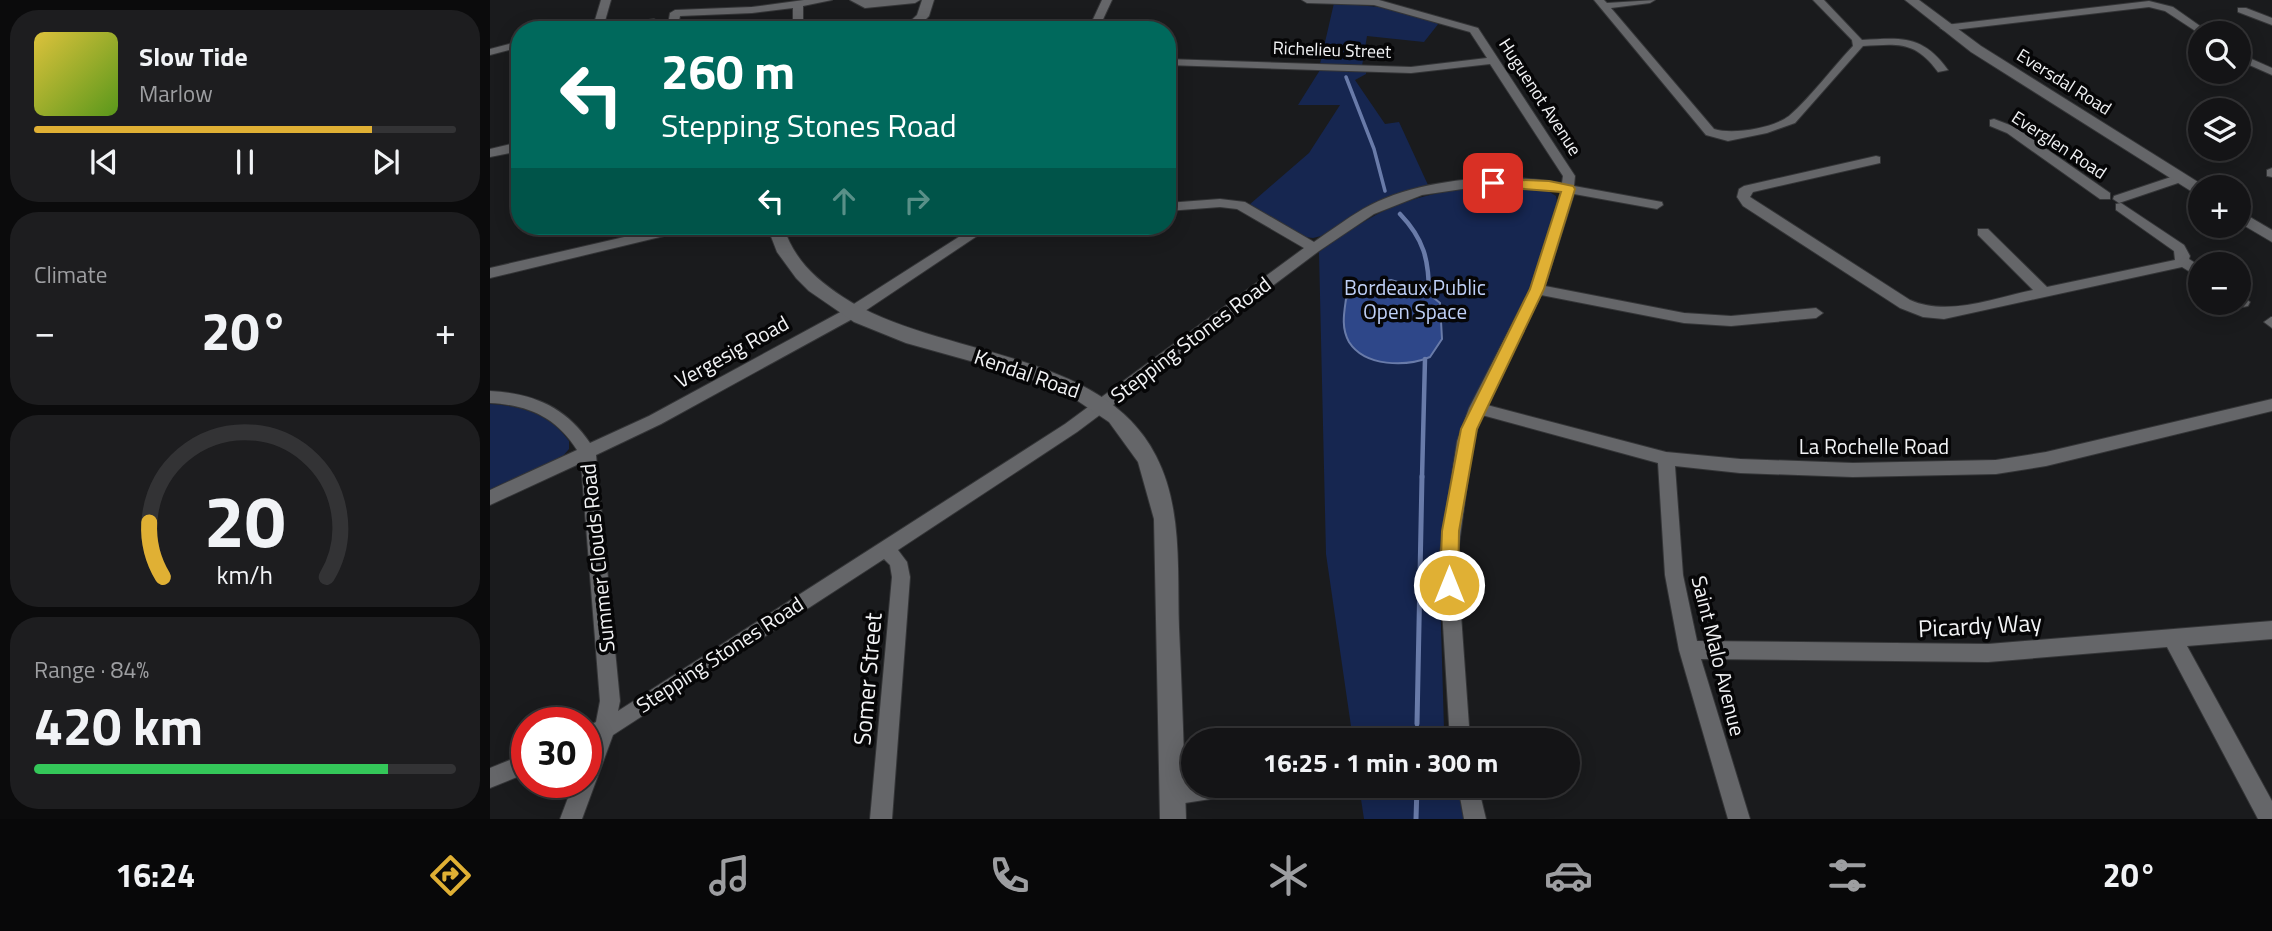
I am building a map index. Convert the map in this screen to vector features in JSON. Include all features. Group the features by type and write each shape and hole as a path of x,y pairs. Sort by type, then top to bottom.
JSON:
{"street":[{"path":"600,21 606,0"},
{"path":"674,21 678,0"},
{"path":"675,13 752,10 827,0"},
{"path":"855,0 859,4 869,5 915,0"},
{"path":"917,21 923,16 928,0"},
{"path":"1097,21 1107,0"},
{"name":"Huguenot Avenue","path":"1307,0 1365,1 1470,28 1480,36 1567,171 1570,182 1568,189"},
{"path":"1602,3 1650,0"},
{"path":"1818,0 1859,43"},
{"name":"Eversdal Road","path":"1911,0 1945,27 2188,183"},
{"path":"1945,27 2154,2 2188,21"},
{"path":"1602,3 1710,132 1720,136 1763,130 1791,120 1859,43 1890,40 1906,43 1931,59 1942,70"},
{"path":"798,4 798,21"},
{"path":"2242,10 2272,22"},
{"path":"490,52 511,46"},
{"name":"Richelieu Street","path":"1176,62 1411,70 1495,60"},
{"path":"2251,61 2268,68"},
{"name":"Everglen Road","path":"1994,123 2011,130 2105,196 2102,199 2105,203 2120,203"},
{"path":"490,153 511,148"},
{"path":"1876,160 1749,189 1744,192 1743,197 1748,203 1905,304 1923,312 1944,314 2176,266 2182,261"},
{"path":"2120,203 2180,178"},
{"name":"Stepping Stones Road","path":"602,730 1102,405 1314,248 1369,211 1420,191 1476,183 1549,185 1657,205"},
{"path":"1459,728 1448,559 1465,441 1477,408 1537,289 1568,189"},
{"path":"1176,206 1225,203 1240,205 1314,248"},
{"path":"2120,203 2174,244 2182,253 2182,261"},
{"path":"2251,223 2272,237"},
{"path":"1983,232 2045,293"},
{"path":"490,273 651,235"},
{"name":"Kendal Road","path":"780,235 795,266 818,290 851,313 898,332 1057,380 1102,405 1141,446 1154,472 1163,503 1173,819"},
{"name":"Vergesig Road","path":"490,498 588,454 851,313 971,235"},
{"path":"2182,261 2188,265"},
{"path":"1537,289 1658,314 1707,320 1750,320 1816,313"},
{"name":"Summer Clouds Road","path":"490,397 520,400 555,413 570,426 588,454 609,677 610,701 602,737"},
{"name":"La Rochelle Road","path":"1477,408 1666,459 1740,466 1853,470 1996,467 2046,459 2272,405"},
{"name":"Saint Malo Avenue","path":"1666,459 1674,575 1689,650 1739,819"},
{"name":"Somer Street","path":"881,819 901,578 898,562 885,548"},
{"name":"Picardy Way","path":"1689,650 1988,653 2272,630"},
{"path":"2172,637 2270,819"},
{"path":"490,778 511,769"},
{"path":"1172,795 1181,794"},
{"name":"Summer Clouds Road","path":"571,819 579,798"},
{"path":"1471,798 1475,819"}],"green space":[{"path":"1334,3 1379,7 1439,23 1424,42 1367,36 1362,66 1320,64"},
{"name":"Bordeaux Public Open Space","path":"1320,70 1366,71 1366,74 1355,80 1385,124 1399,122 1428,185 1381,200 1321,236 1313,238 1305,237 1249,205 1309,153 1340,105 1298,105"},
{"name":"Bordeaux Public Open Space","path":"1487,187 1546,190 1556,196 1557,202 1528,293 1472,401 1462,426 1454,462 1439,558 1444,728 1351,728 1326,554 1319,252 1359,224 1397,205 1461,189"},
{"path":"490,404 524,409 544,418 569,441 569,449 562,457 490,492"},
{"path":"1361,798 1460,798 1464,819 1364,819"}],"shaded area":[{"path":"1391,280 1424,290 1440,303 1442,339 1430,357 1387,363 1365,356 1356,350 1346,337 1346,299 1366,284"}],"waterway":[{"path":"1346,77 1374,149 1385,191"},
{"path":"1400,214 1415,232 1424,251 1429,294"},
{"path":"1422,478 1425,359"},
{"path":"1417,724 1422,476"},
{"path":"1416,819 1417,798"}],"route":[{"path":"1449,585 1451,531 1465,441 1477,408 1537,289 1568,189 1549,185 1493,183"}]}
